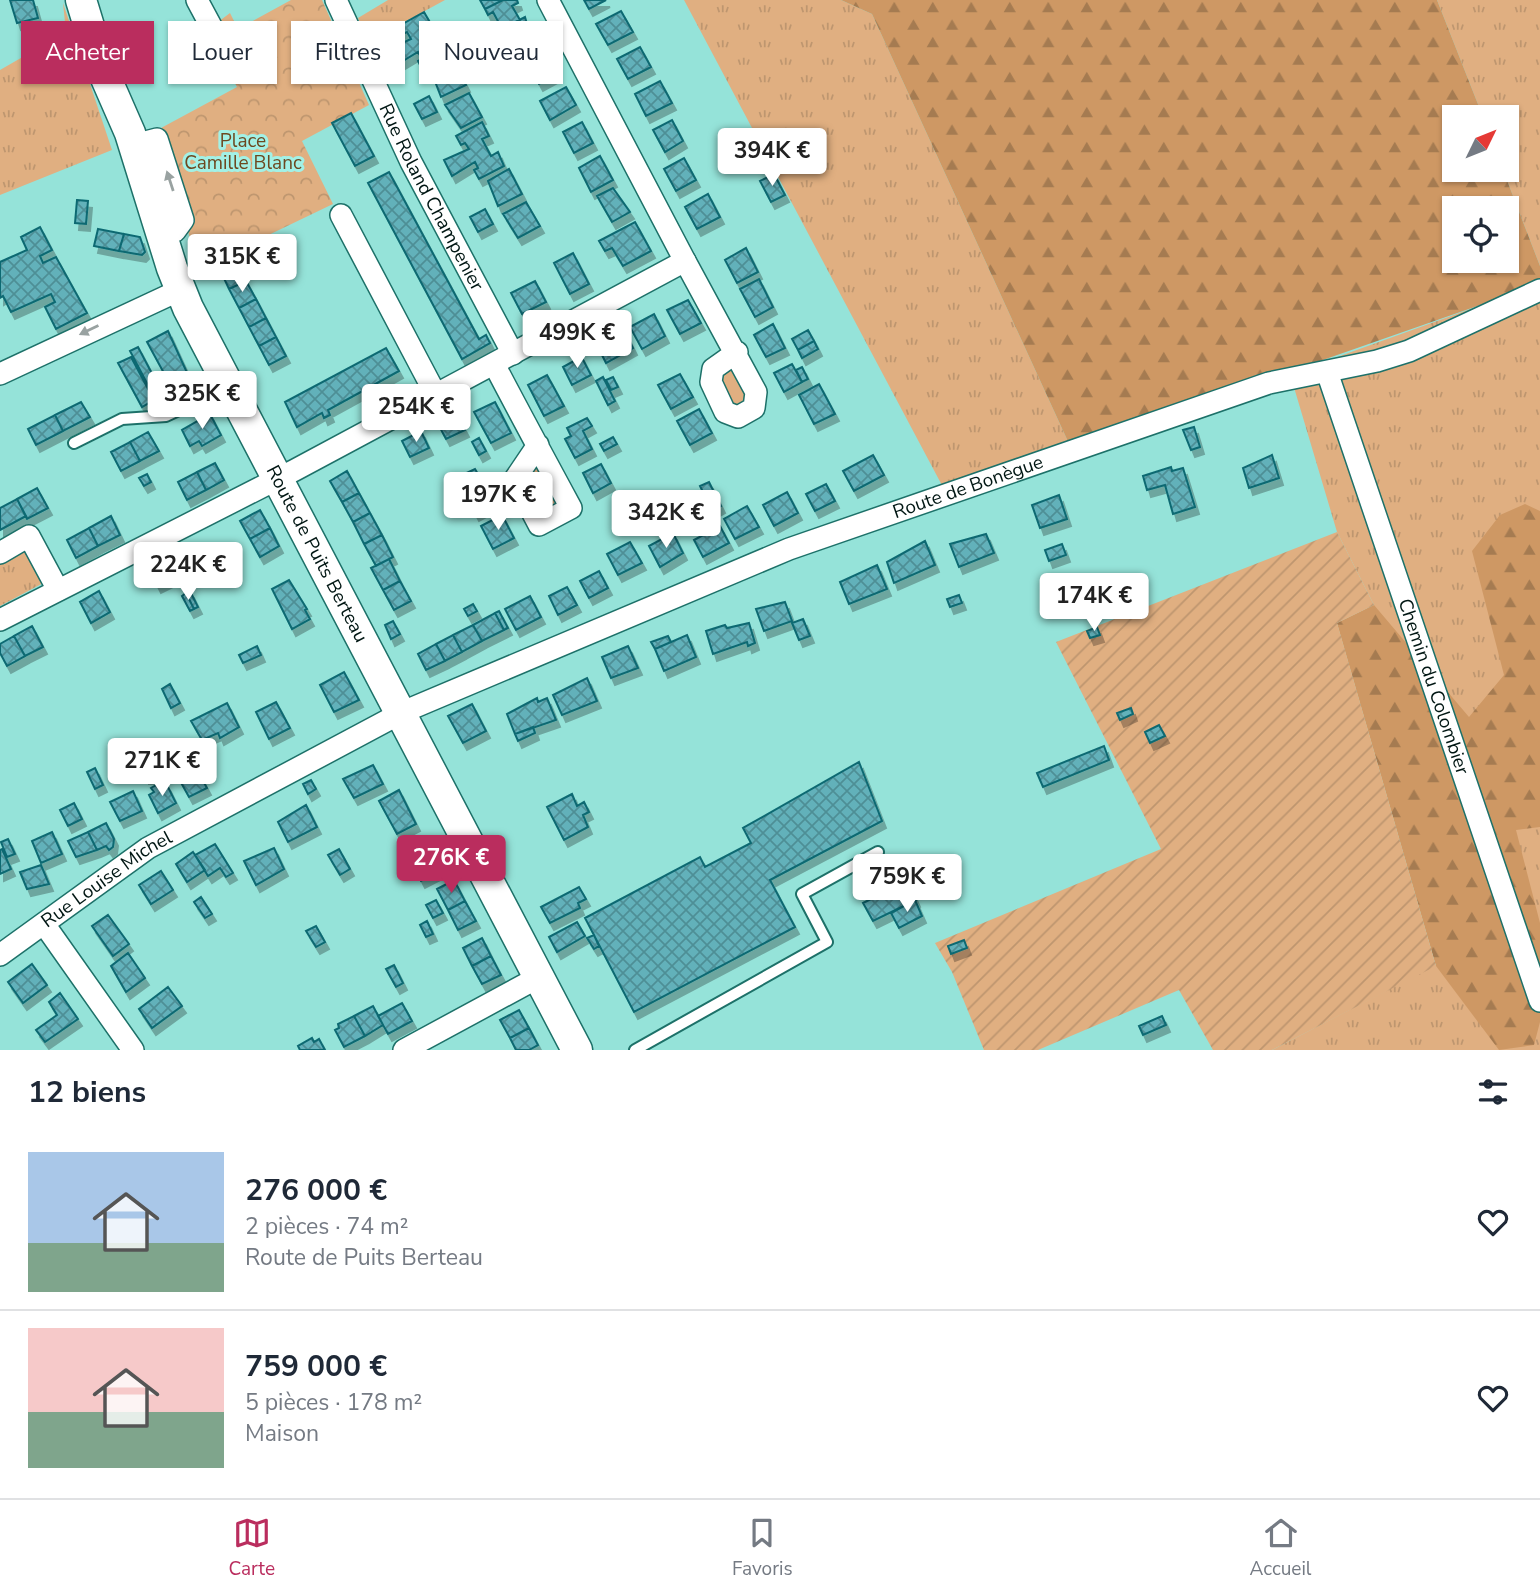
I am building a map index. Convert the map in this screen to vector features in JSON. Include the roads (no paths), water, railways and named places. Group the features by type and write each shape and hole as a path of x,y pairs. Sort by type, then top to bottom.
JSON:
{"street":[{"name":"Route de Puits Berteau","path":"81,0 102,69 134,145 180,290 277,479 403,712 577,1050"},
{"path":"197,0 208,21"},
{"name":"Rue Roland Champenier","path":"336,0 504,359 538,445"},
{"path":"548,0 685,261 737,352"},
{"path":"341,215 436,395"},
{"path":"0,620 277,479 685,261"},
{"path":"0,374 180,290"},
{"name":"Route de Bonègue","path":"403,712 789,549 1269,383 1327,372 1409,351 1540,290"},
{"name":"Chemin du Colombier","path":"1327,372 1540,1001"},
{"path":"0,553 29,536 58,590"},
{"name":"Rue Louise Michel","path":"0,955 148,848 403,712"},
{"path":"44,924 133,1050"},
{"path":"404,1050 539,977"}],"lane":[{"path":"74,443 122,419 166,416 229,387"},
{"path":"635,1050 827,942 802,894 878,852"}],"park label":[{"name":"Place Camille Blanc","path":"243,152"}]}
